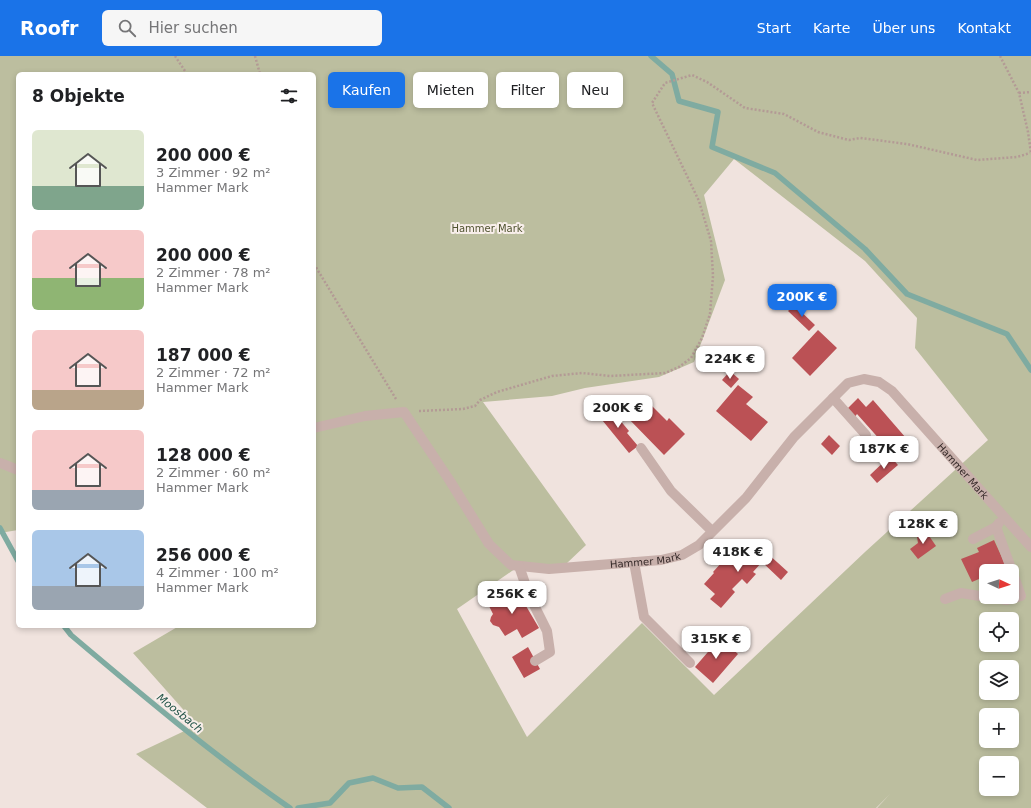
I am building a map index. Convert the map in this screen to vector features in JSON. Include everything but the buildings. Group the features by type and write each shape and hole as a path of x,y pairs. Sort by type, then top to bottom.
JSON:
{"street":[{"name":"Hammer Mark","path":"404,412 450,480 489,544 511,565 549,569 661,560 682,555 699,545 746,498 794,437 848,383 864,379 878,382 892,391 1031,547"},
{"path":"833,398 866,435"},
{"path":"316,428 365,416 404,412"},
{"path":"641,448 671,492 712,531"},
{"path":"0,463 16,469"},
{"path":"973,539 996,527 1004,516"},
{"path":"996,527 1009,564"},
{"path":"634,562 644,617 690,663"},
{"path":"519,566 529,595 547,631 550,652 535,660"},
{"path":"945,599 961,592 979,595"}],"path":[{"path":"175,56 186,72"},
{"path":"255,56 259,72"},
{"path":"316,267 404,412 463,409 475,406 480,400 497,392 552,376 582,373 624,376 665,373 679,367 691,358 702,338 710,314 713,276 711,242 699,200 652,103 665,83 692,75 707,82 745,108 784,114 818,132 850,140 860,138 907,144 977,160 1017,157 1031,153 1028,132 1019,93 1000,56"},
{"path":"1019,93 1031,92"}],"green space":[{"path":"0,56 1031,56 1031,808 877,808 890,794 876,808 207,808 136,754 197,725 133,653 176,628 316,628 316,72 16,72 16,530 0,533","holes":["734,159 865,261 917,318 915,348 988,440 865,552 714,695 642,623 527,737 457,609 519,566 566,564 586,545 483,402 552,396 585,388 659,377 694,362 725,280 704,195"]}],"waterway":[{"path":"651,56 672,74 679,101 718,112 712,147 775,173 865,249 907,294 1007,334 1031,370"},
{"name":"Moosbach","path":"0,528 16,557"},
{"name":"Moosbach","path":"66,628 71,635 178,724 233,767 290,808"},
{"name":"Moosbach","path":"298,808 330,803 349,783 373,778 398,788 422,787 449,808"}]}
